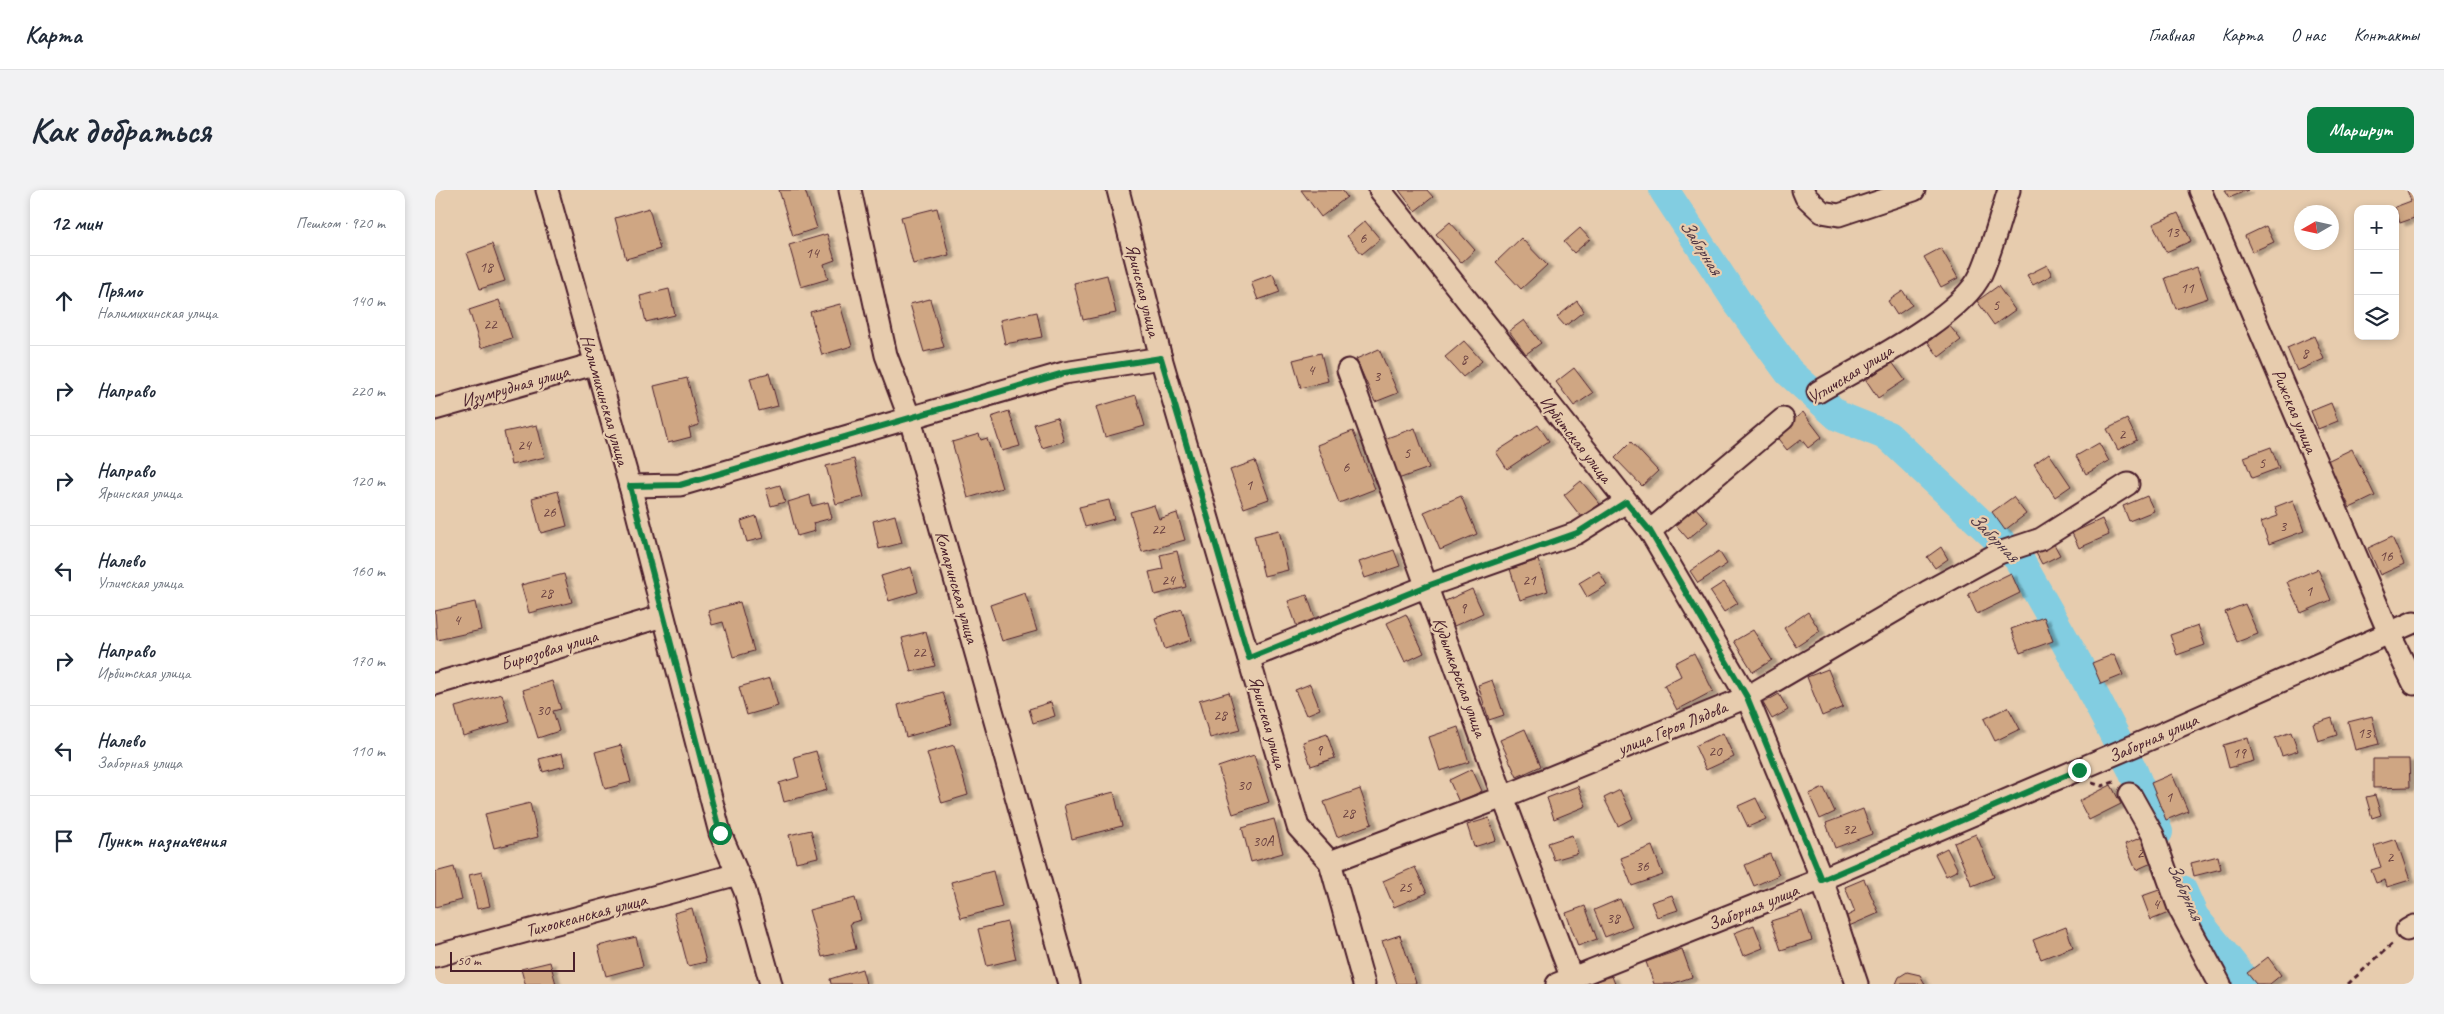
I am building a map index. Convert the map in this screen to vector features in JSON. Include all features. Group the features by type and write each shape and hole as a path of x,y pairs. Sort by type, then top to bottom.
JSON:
{"street":[{"name":"Налимихинская улица","path":"547,190 594,364 630,486 720,833 745,891 771,984"},
{"name":"Комаринская улица","path":"850,190 886,355 909,420 1069,984"},
{"name":"Яринская улица","path":"1118,190 1161,358 1299,827 1330,862 1364,984"},
{"name":"Ирбитская улица","path":"1380,190 1650,531 1747,697 1822,880 1857,984"},
{"path":"1803,190 1807,197 1822,212 1839,215 1914,190"},
{"name":"Угличская улица","path":"1818,392 1938,320 1962,300 1981,275 2009,190"},
{"name":"Рижская улица","path":"2201,190 2389,633 2414,684"},
{"path":"630,486 680,485 909,420 1064,373 1161,358"},
{"name":"Изумрудная улица","path":"435,409 594,364"},
{"name":"Кудымкарская улица","path":"1348,370 1568,983"},
{"path":"1650,531 1783,418"},
{"name":"улица Героя Лядова","path":"1330,862 1503,798 1747,697 1927,592 1999,553 2041,539 2128,484"},
{"path":"1249,658 1427,586 1577,533 1626,502"},
{"name":"Бирюзовая улица","path":"435,684 663,616"},
{"name":"Заборная улица","path":"1568,983 1822,880 2079,770 2414,622"},
{"path":"2130,794 2153,835 2179,908 2220,984"},
{"name":"Тихоокеанская улица","path":"435,956 737,874"}],"path":[{"path":"2348,984 2411,928"}],"building":[{"path":"779,190 805,190 817,228 793,236"},
{"path":"1301,190 1342,190 1347,197 1321,217"},
{"path":"1399,190 1427,190 1433,197 1415,211"},
{"path":"2225,190 2248,190 2229,198"},
{"path":"2407,190 2414,190 2414,218 2400,223 2399,206 2411,201"},
{"path":"649,208 660,249 626,259 615,218"},
{"path":"937,208 949,255 913,264 901,217"},
{"path":"2178,213 2191,241 2166,252 2153,224"},
{"path":"1365,221 1380,239 1362,254 1347,236"},
{"path":"1450,222 1475,250 1461,263 1436,234"},
{"path":"2266,226 2274,242 2252,252 2245,236"},
{"path":"1580,228 1590,239 1574,253 1564,242"},
{"path":"827,234 835,260 824,264 828,279 801,287 789,245"},
{"path":"1521,238 1547,265 1521,289 1496,262"},
{"path":"492,244 505,281 480,289 467,253"},
{"path":"1941,248 1958,278 1941,287 1924,257"},
{"path":"2047,265 2052,275 2033,285 2027,275"},
{"path":"2197,267 2208,298 2176,309 2165,278"},
{"path":"1273,274 1280,292 1258,300 1251,282"},
{"path":"1107,275 1116,313 1083,320 1074,283"},
{"path":"1998,286 2015,310 1994,325 1977,301"},
{"path":"669,289 675,315 646,322 640,296"},
{"path":"1903,291 1912,305 1897,315 1888,301"},
{"path":"930,299 944,347 924,352 910,304"},
{"path":"499,300 512,338 481,348 469,310"},
{"path":"1577,301 1584,311 1565,326 1557,317"},
{"path":"840,304 852,346 822,355 810,312"},
{"path":"1037,312 1042,337 1005,344 1000,320"},
{"path":"1524,320 1541,343 1526,354 1509,331"},
{"path":"1949,325 1961,340 1939,357 1928,342"},
{"path":"2314,336 2324,359 2297,371 2287,348"},
{"path":"1464,341 1482,361 1463,377 1445,357"},
{"path":"1379,349 1398,393 1375,402 1356,359"},
{"path":"1321,353 1328,381 1301,388 1293,360"},
{"path":"1892,362 1905,380 1878,398 1866,380"},
{"path":"1574,368 1593,393 1574,406 1556,382"},
{"path":"769,373 778,406 759,411 750,378"},
{"path":"687,378 699,425 689,428 691,437 668,443 654,386"},
{"path":"1136,395 1145,426 1105,437 1096,407"},
{"path":"2331,403 2338,421 2318,429 2311,411"},
{"path":"1009,411 1020,446 1002,451 991,417"},
{"path":"1803,412 1822,437 1808,448 1801,439 1787,450 1775,435"},
{"path":"1057,417 1064,441 1042,448 1034,424"},
{"path":"2127,419 2137,440 2118,450 2107,429"},
{"path":"537,425 545,457 511,465 504,432"},
{"path":"1538,425 1549,441 1507,469 1496,452"},
{"path":"1415,428 1429,468 1398,479 1384,439"},
{"path":"1353,431 1375,489 1339,503 1317,445"},
{"path":"979,434 981,440 987,438 1002,488 968,498 952,442"},
{"path":"1631,442 1658,471 1642,486 1615,458"},
{"path":"2099,443 2109,461 2086,474 2076,456"},
{"path":"2271,447 2279,468 2252,478 2244,457"},
{"path":"2352,449 2375,496 2350,508 2327,461"},
{"path":"2049,453 2071,486 2055,497 2034,464"},
{"path":"854,459 864,497 836,504 826,466"},
{"path":"1255,461 1269,499 1244,508 1230,470"},
{"path":"1581,481 1600,504 1582,518 1564,495"},
{"path":"780,485 785,502 771,506 766,489"},
{"path":"558,491 567,526 541,533 532,498"},
{"path":"810,495 812,506 828,502 832,518 813,523 815,531 797,536 788,502"},
{"path":"1461,496 1477,534 1440,550 1424,512"},
{"path":"2147,496 2154,511 2129,521 2123,506"},
{"path":"2013,497 2026,514 2005,530 1992,512"},
{"path":"1109,500 1114,519 1085,527 1079,507"},
{"path":"2293,500 2304,531 2269,544 2261,522 2278,516 2275,507"},
{"path":"1154,505 1159,519 1177,513 1185,540 1142,552 1130,512"},
{"path":"1695,507 1708,522 1688,539 1675,524"},
{"path":"895,515 902,543 879,549 873,521"},
{"path":"756,516 763,538 747,542 741,521"},
{"path":"2102,519 2109,535 2079,548 2072,533"},
{"path":"1279,530 1288,570 1264,576 1254,536"},
{"path":"2392,537 2404,564 2380,575 2368,548"},
{"path":"2054,544 2060,555 2042,564 2036,553"},
{"path":"1941,547 1948,559 1935,568 1927,557"},
{"path":"1394,550 1400,566 1365,578 1359,562"},
{"path":"1177,551 1186,587 1155,595 1149,572 1163,569 1160,555"},
{"path":"1719,551 1727,564 1698,583 1690,571"},
{"path":"1538,560 1548,591 1520,600 1510,569"},
{"path":"911,567 918,592 889,601 881,576"},
{"path":"2318,569 2331,600 2301,613 2287,582"},
{"path":"1599,571 1607,585 1587,597 1579,583"},
{"path":"2011,573 2020,593 1977,614 1968,594"},
{"path":"564,574 572,602 529,613 521,585"},
{"path":"1724,582 1738,603 1724,612 1710,591"},
{"path":"1472,589 1483,613 1454,626 1443,602"},
{"path":"1025,593 1037,631 1002,641 990,605"},
{"path":"1307,595 1316,621 1297,627 1288,601"},
{"path":"475,602 481,630 437,640 435,611"},
{"path":"740,602 754,651 733,657 723,622 712,625 708,611"},
{"path":"2245,604 2258,634 2237,642 2225,612"},
{"path":"1182,609 1191,640 1165,649 1155,618"},
{"path":"1808,612 1820,631 1796,647 1784,628"},
{"path":"1406,614 1424,653 1405,662 1387,623"},
{"path":"2044,617 2053,641 2020,653 2011,629"},
{"path":"2198,625 2205,645 2177,655 2170,635"},
{"path":"1753,630 1772,660 1753,672 1734,641"},
{"path":"926,632 935,666 911,672 902,638"},
{"path":"1694,653 1713,691 1677,710 1664,685 1681,676 1675,663"},
{"path":"2114,654 2123,675 2101,684 2092,663"},
{"path":"1828,669 1843,707 1822,716 1807,677"},
{"path":"770,678 778,706 747,715 739,687"},
{"path":"1492,680 1504,715 1489,720 1478,685"},
{"path":"552,681 561,709 553,711 559,731 538,738 523,690"},
{"path":"1310,684 1320,709 1306,715 1295,690"},
{"path":"943,692 952,724 906,737 898,705"},
{"path":"1229,692 1240,730 1210,738 1199,701"},
{"path":"502,694 510,722 463,736 455,707"},
{"path":"1779,694 1788,710 1772,719 1763,703"},
{"path":"1051,702 1055,716 1033,723 1029,709"},
{"path":"2008,707 2020,729 1995,741 1984,719"},
{"path":"2372,716 2379,744 2355,750 2348,722"},
{"path":"2332,718 2337,735 2318,741 2313,724"},
{"path":"1458,727 1469,762 1440,771 1429,737"},
{"path":"1525,729 1541,766 1517,777 1500,740"},
{"path":"2291,732 2298,751 2282,756 2275,738"},
{"path":"1723,733 1734,757 1706,770 1695,746"},
{"path":"1327,734 1335,758 1311,766 1303,742"},
{"path":"2248,738 2254,761 2229,768 2223,745"},
{"path":"621,745 631,782 605,789 595,752"},
{"path":"954,745 968,795 942,803 927,753"},
{"path":"816,751 827,790 784,802 779,783 799,777 794,757"},
{"path":"562,753 565,766 543,772 539,759"},
{"path":"1254,755 1269,802 1233,814 1218,767"},
{"path":"2373,759 2409,759 2410,787 2373,788"},
{"path":"1472,769 1482,791 1459,802 1449,780"},
{"path":"2172,774 2188,811 2166,820 2151,783"},
{"path":"2111,785 2121,804 2089,820 2079,801"},
{"path":"1578,786 1586,806 1554,819 1547,798"},
{"path":"1824,788 1835,812 1820,819 1809,794"},
{"path":"1360,789 1372,824 1337,837 1324,802"},
{"path":"1620,790 1633,818 1618,826 1604,798"},
{"path":"1114,792 1122,826 1072,839 1064,805"},
{"path":"2375,795 2381,815 2372,818 2366,797"},
{"path":"1756,798 1766,819 1748,827 1738,806"},
{"path":"530,803 538,837 494,848 485,814"},
{"path":"1863,809 1872,834 1835,848 1826,823"},
{"path":"1489,818 1496,840 1474,847 1467,825"},
{"path":"1274,819 1283,853 1251,862 1242,828"},
{"path":"811,830 818,857 796,862 789,835"},
{"path":"1976,834 1994,877 1972,886 1954,843"},
{"path":"1572,835 1578,853 1554,860 1548,843"},
{"path":"2145,836 2156,861 2136,870 2125,844"},
{"path":"2396,839 2410,880 2387,887 2385,880 2376,883 2371,870 2381,867 2374,846"},
{"path":"1652,846 1663,875 1632,886 1621,858"},
{"path":"1947,848 1958,870 1946,876 1935,854"},
{"path":"1770,854 1779,875 1754,886 1745,865"},
{"path":"2218,856 2221,869 2194,876 2191,863"},
{"path":"454,867 462,900 435,907 435,872"},
{"path":"1415,867 1427,893 1394,907 1383,881"},
{"path":"993,871 1002,907 961,918 951,882"},
{"path":"482,872 490,906 477,909 469,875"},
{"path":"1864,879 1879,913 1849,926 1845,917 1855,912 1845,887"},
{"path":"2162,889 2171,912 2151,920 2142,896"},
{"path":"1672,895 1678,910 1657,917 1651,902"},
{"path":"855,898 861,920 850,923 856,949 822,957 809,910"},
{"path":"1620,899 1632,926 1605,937 1594,910"},
{"path":"1585,906 1597,939 1578,946 1566,913"},
{"path":"692,908 706,962 688,966 674,913"},
{"path":"1802,911 1812,940 1781,950 1771,921"},
{"path":"1007,922 1016,959 987,966 978,929"},
{"path":"1754,925 1763,948 1743,956 1734,933"},
{"path":"2066,927 2073,947 2041,959 2033,940"},
{"path":"1400,935 1416,983 1397,984 1382,941"},
{"path":"636,937 643,966 606,976 598,946"},
{"path":"1682,949 1692,977 1671,984 1654,984 1646,962"},
{"path":"2268,957 2281,975 2270,984 2256,984 2247,973"},
{"path":"550,962 556,984 525,984 521,969"},
{"path":"862,969 866,984 831,984 830,979"},
{"path":"1907,972 1920,975 1925,984 1896,984 1899,977"},
{"path":"1612,976 1615,984 1589,984"}],"waterway":[{"name":"Заборная","path":"1664,190 1738,303 1789,372 1838,416 1888,436 2018,558 2078,664 2132,769 2158,832"},
{"name":"Заборная","path":"2182,890 2194,917 2248,984"}],"route":[{"path":"720,833 630,486 680,485 909,420 1064,373 1161,358 1249,658 1427,586 1577,533 1626,502 1650,531 1747,697 1822,880 2079,770"}]}
